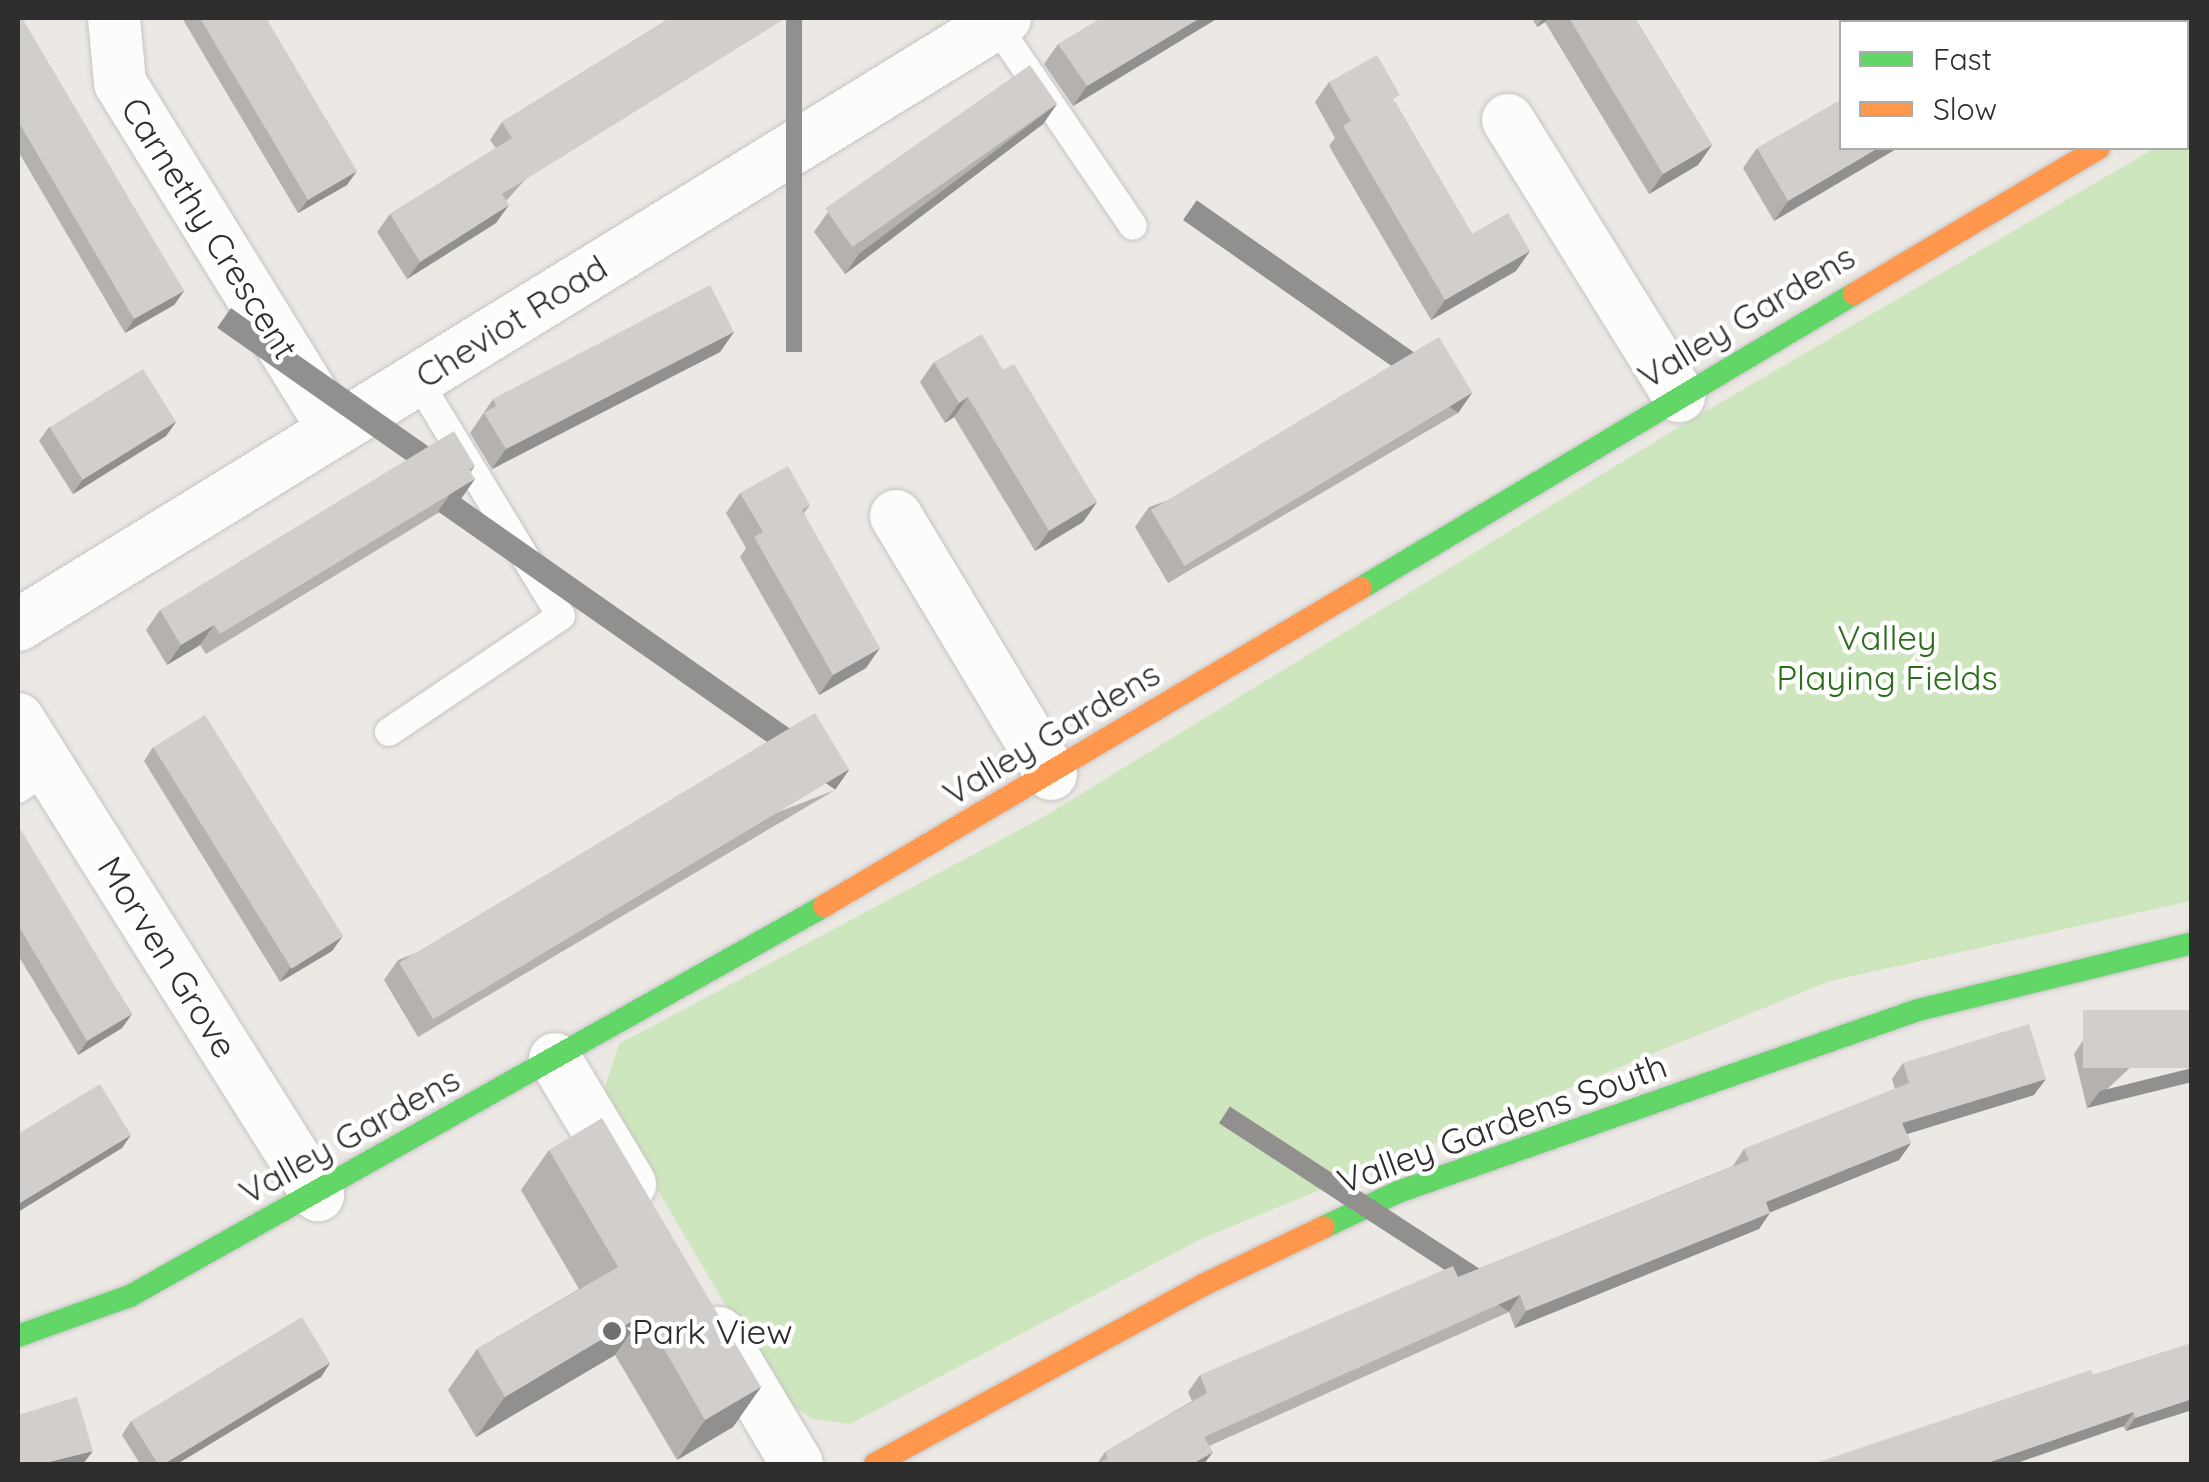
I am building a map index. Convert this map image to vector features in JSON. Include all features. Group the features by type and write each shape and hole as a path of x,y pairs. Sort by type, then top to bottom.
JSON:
{"street":[{"name":"Carnethy Crescent","path":"114,18 120,83 334,430"},
{"name":"Cheviot Road","path":"18,625 1000,20"},
{"path":"1508,120 1679,396"},
{"name":"Valley Gardens","path":"18,1336 130,1296 318,1195 1051,774 2096,150"},
{"path":"896,516 1051,774"},
{"name":"Morven Grove","path":"18,720 33,778 318,1195"},
{"name":"Valley Gardens South","path":"875,1464 1201,1286 1398,1192 1918,1010 2192,943"},
{"path":"555,1059 656,1228"},
{"path":"696,1296 797,1464"}],"lane":[{"path":"1000,20 1133,226"},
{"path":"389,732 561,616 417,379"}],"green space":[{"name":"Valley Playing Fields","path":"2191,126 2191,901 1830,981 1203,1238 850,1424 813,1419 781,1399 602,1096 619,1044 1045,816 1679,427 2152,150 2189,150"}],"building":[{"path":"18,18 22,18 184,291 134,319 18,121"},
{"path":"200,18 266,18 357,171 308,200"},
{"path":"670,18 786,18 502,194 509,205 420,262 390,214 512,138 502,122"},
{"path":"1101,18 1200,18 1087,86 1058,44"},
{"path":"1569,18 1635,18 1712,145 1663,174"},
{"path":"1979,18 2097,18 2097,20"},
{"path":"1377,55 1400,95 1393,99 1472,234 1508,213 1530,251 1445,300 1343,126 1351,121 1329,82"},
{"path":"1030,65 1057,104 852,247 825,208"},
{"path":"1839,101 1839,150 1875,150 1788,201 1757,148"},
{"path":"710,285 734,332 506,449 484,413 496,406 493,399"},
{"path":"982,334 1003,370 1014,364 1097,502 1049,531 968,397 959,403 934,362"},
{"path":"1439,337 1472,393 1184,566 1151,510"},
{"path":"143,369 176,422 83,480 50,427"},
{"path":"454,431 475,466 469,469 475,479 220,634 214,625 181,645 160,610"},
{"path":"788,466 810,505 802,510 880,648 833,675 754,537 763,532 740,493"},
{"path":"815,713 849,770 433,1019 399,963"},
{"path":"205,715 343,936 292,969 153,747"},
{"path":"21,830 132,1014 87,1041 18,925"},
{"path":"2083,1010 2192,1010 2192,1068 2083,1068"},
{"path":"2029,1024 2046,1079 1902,1123 1911,1143 1766,1202 1770,1213 1526,1311 1520,1295 1204,1437 1213,1452 1192,1464 1097,1464 1108,1458 1105,1452 1207,1393 1200,1375 1453,1266 1458,1277 1749,1160 1744,1149 1909,1083 1903,1063"},
{"path":"100,1084 131,1135 18,1204 18,1134"},
{"path":"602,1118 761,1387 705,1420 644,1314 505,1397 477,1349 618,1267 549,1150"},
{"path":"302,1317 330,1363 164,1464 158,1464 131,1421"},
{"path":"2192,1343 2192,1399 2135,1418 2134,1412 1984,1464 1813,1464 2091,1370 2093,1375"},
{"path":"77,1397 93,1451 40,1464 18,1464 18,1415"}],"traffic: fast":[{"path":"1361,588 1854,294"},
{"path":"18,1336 130,1296 824,906"},
{"path":"1324,1227 1398,1192 1918,1010 2192,943"}],"traffic: slow":[{"path":"1854,294 2096,150"},
{"path":"824,906 1361,588"},
{"path":"875,1464 1201,1286 1324,1227"}],"place":[{"name":"Park View","path":"612,1331"}]}
